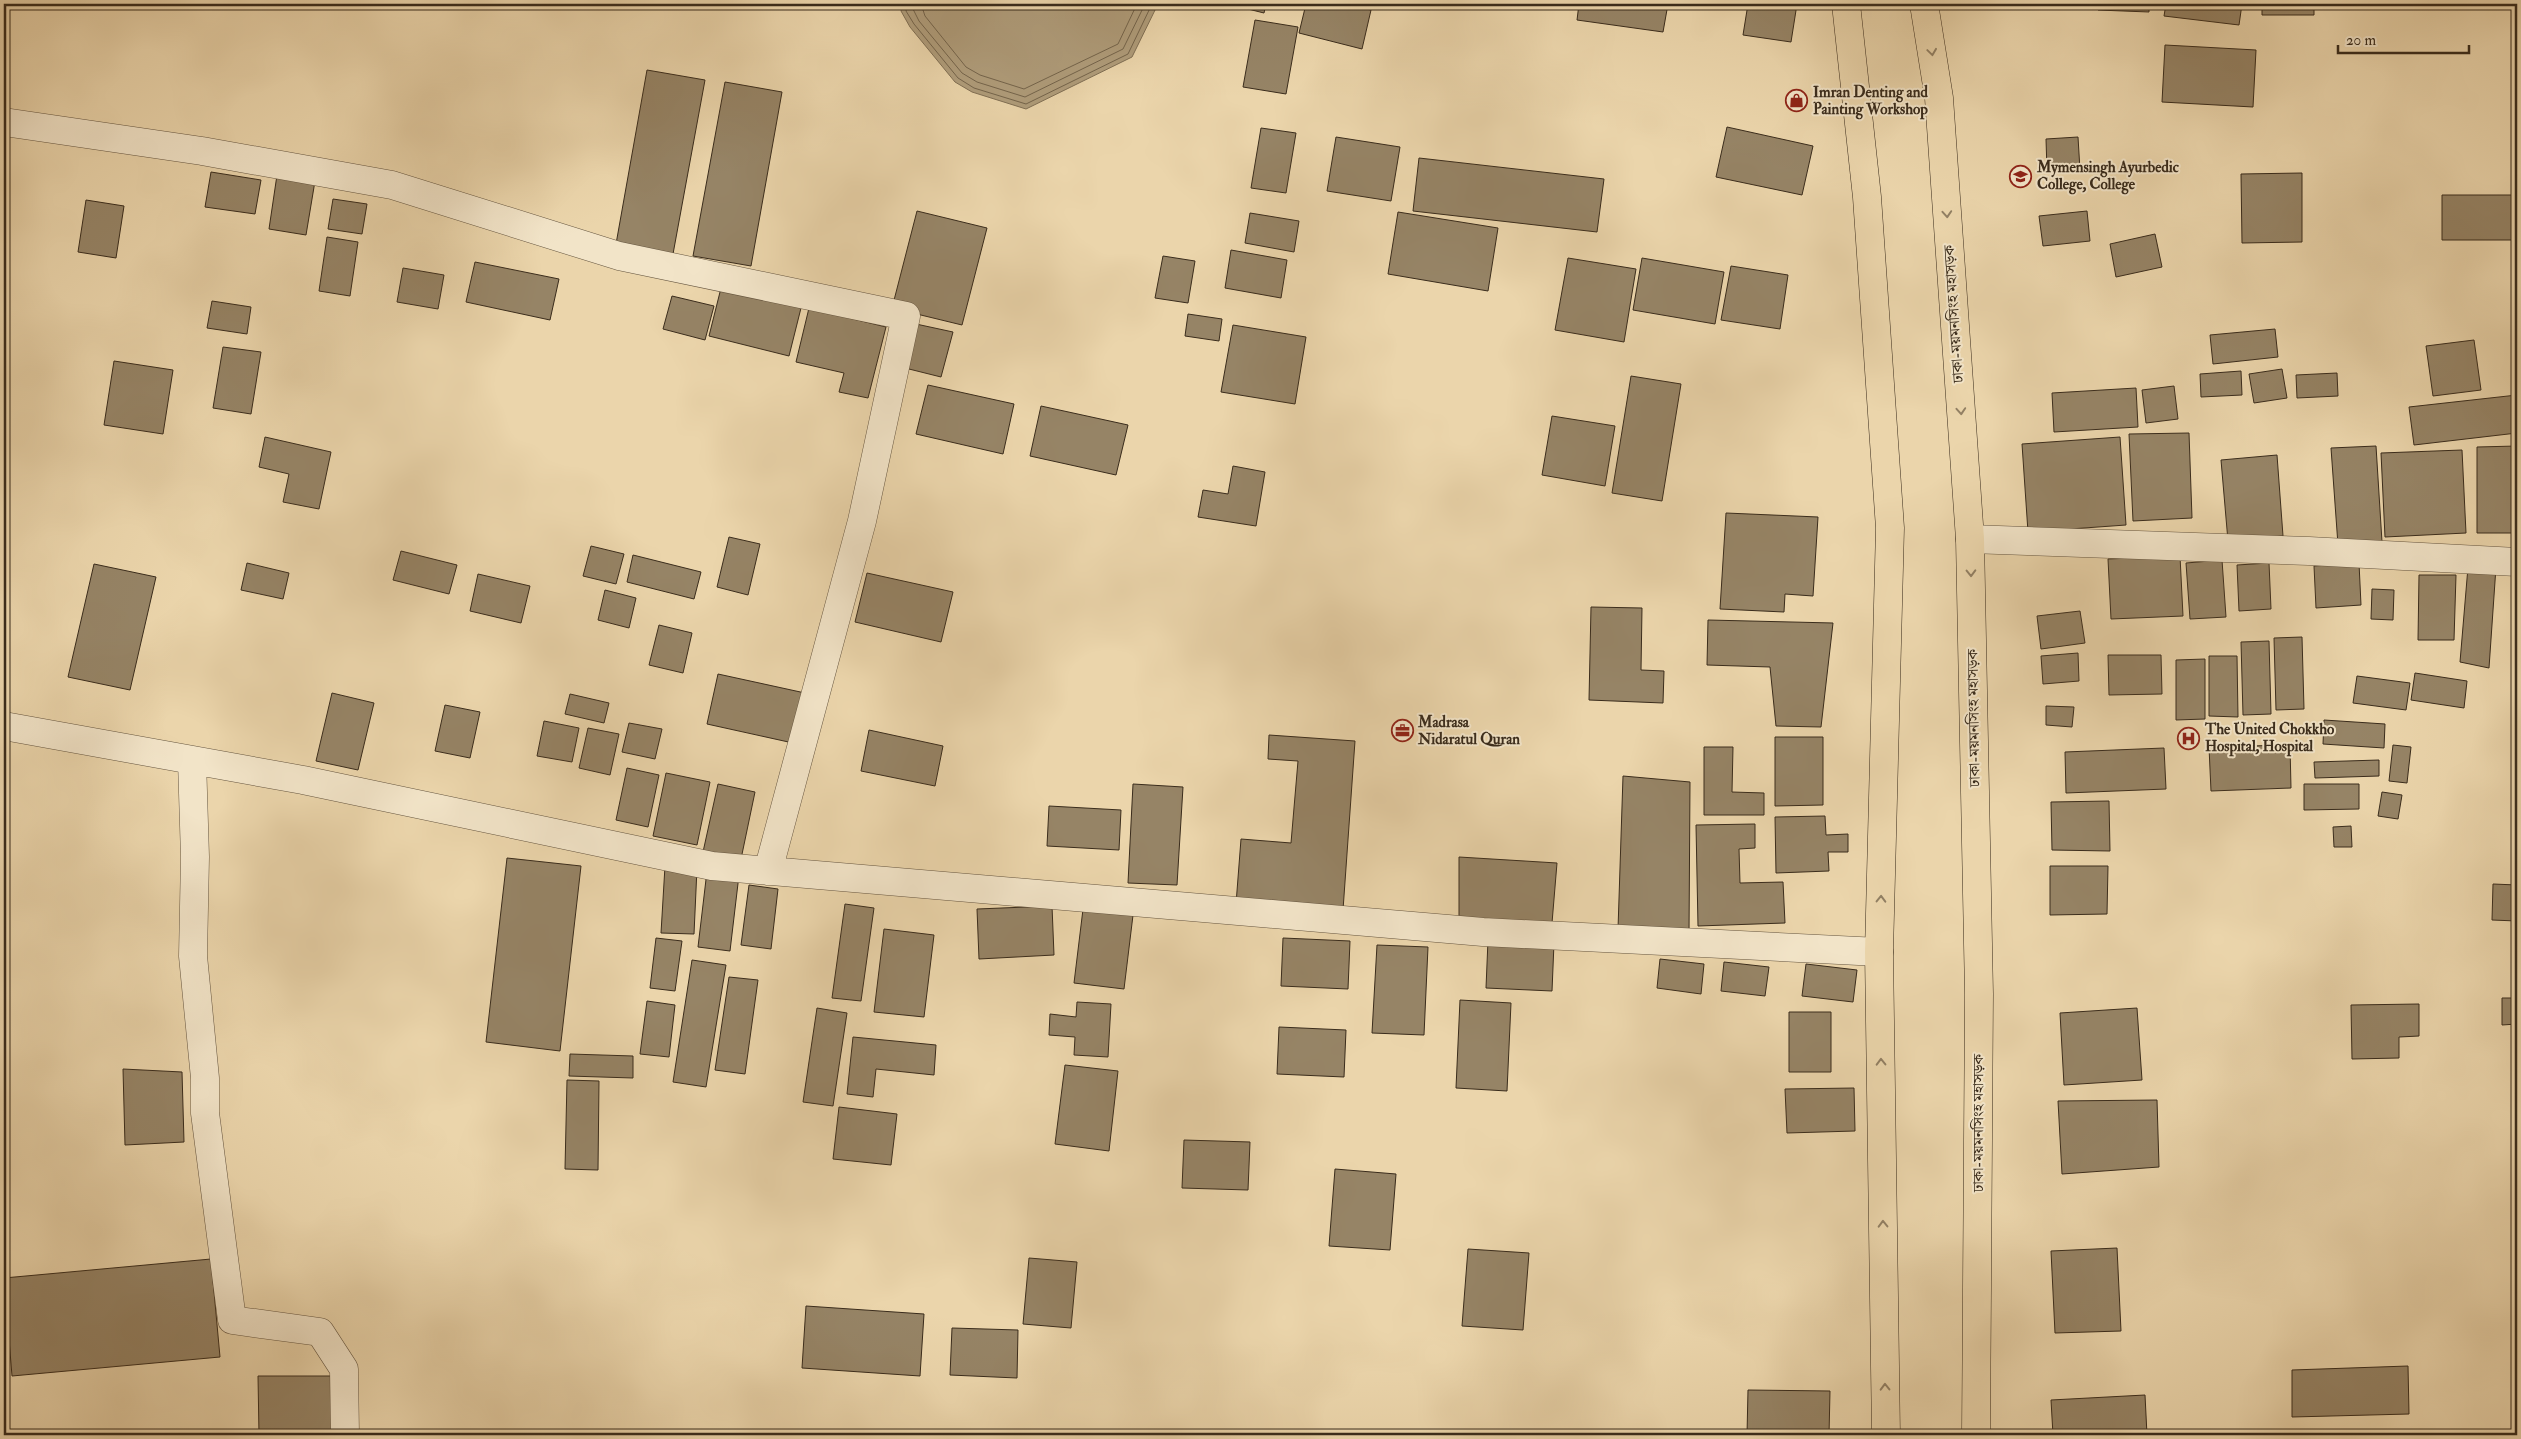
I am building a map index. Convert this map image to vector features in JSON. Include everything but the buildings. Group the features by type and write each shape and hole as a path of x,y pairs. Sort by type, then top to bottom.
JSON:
{"main road":[{"path":"1846,4 1867,197 1890,528 1880,952 1886,1435"},
{"name":"ঢাকা-ময়মনসিংহ মহাসড়ক","path":"1924,4 1938,98 1970,539 1979,994 1976,1435"}],"street":[{"path":"4,122 202,151 392,185 619,256 906,316 862,521 768,871"},
{"path":"1970,539 2309,551 2517,562"},
{"path":"4,726 303,780 712,866 1483,932 1880,952"},
{"path":"192,760 195,857 193,956 204,1078 204,1113 232,1320 320,1332 344,1369 345,1435"}],"water":[{"path":"902,4 1158,4 1132,57 1026,109 972,92 955,82 910,27 901,11"}],"place":[{"name":"Imran Denting and Painting Workshop","path":"1797,101"},
{"name":"Mymensingh Ayurbedic College, College","path":"2021,176"},
{"name":"Madrasa Nidaratul Quran","path":"1402,731"},
{"name":"The United Chokkho Hospital, Hospital","path":"2189,738"}]}
